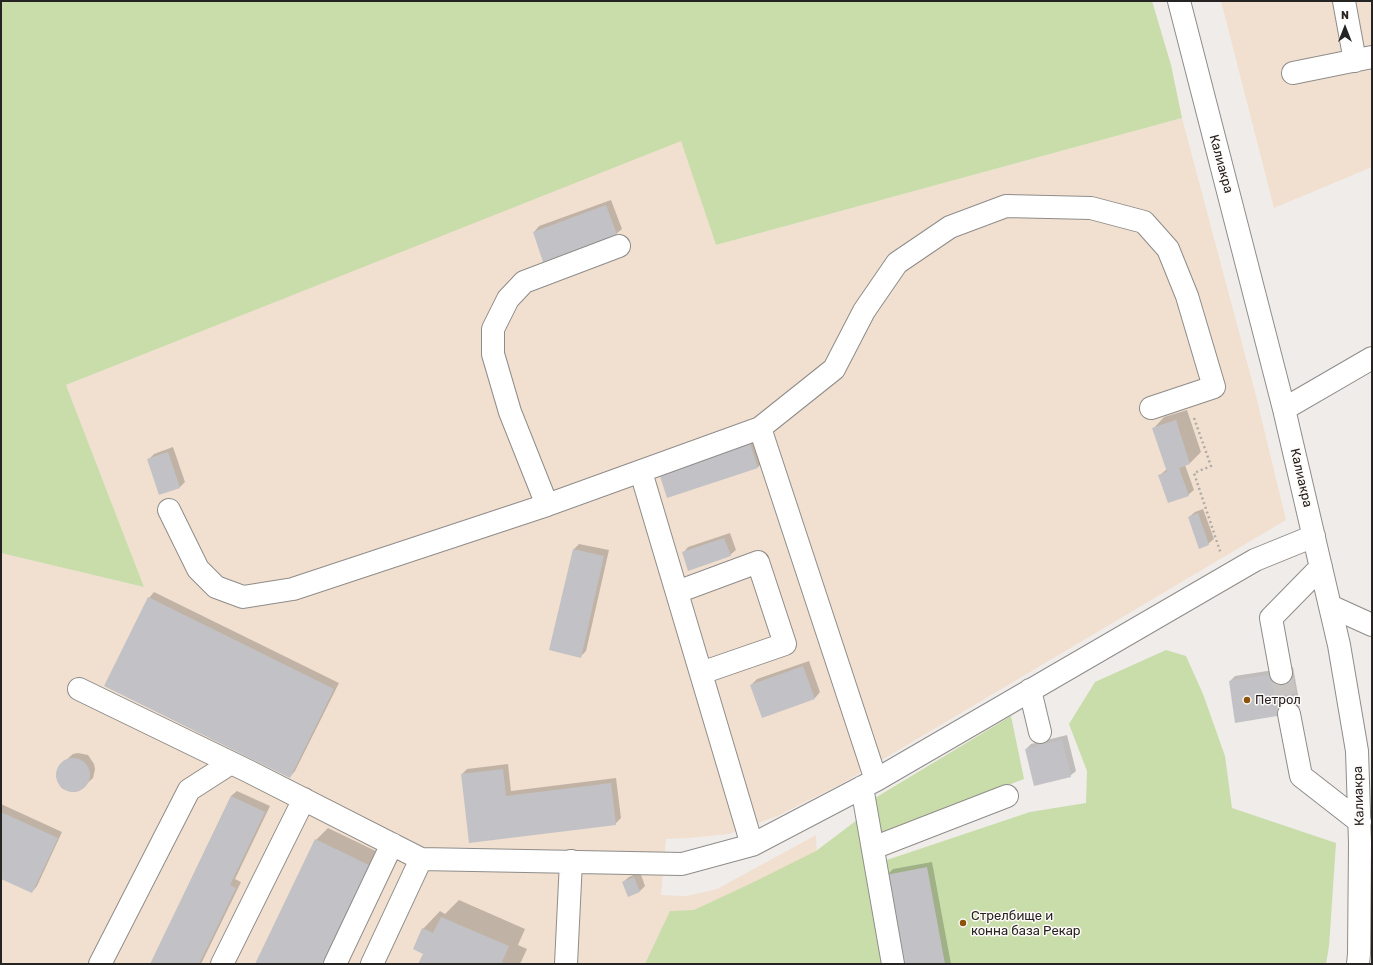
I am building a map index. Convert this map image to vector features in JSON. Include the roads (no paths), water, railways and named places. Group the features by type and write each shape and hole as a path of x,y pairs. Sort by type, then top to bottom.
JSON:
{"street":[{"name":"Калиакра","path":"1180,1 1284,409 1339,645 1357,751 1363,956"},
{"path":"1293,73 1364,59 1344,1"},
{"path":"169,510 198,569 216,587 243,597 293,589 547,505 641,472 760,428 834,369 864,311 897,263 950,227 1006,206 1091,208 1144,222 1168,249 1187,296 1214,387 1151,408"},
{"path":"547,505 510,412 493,354 494,329 508,299 524,282 619,246"},
{"path":"1284,409 1372,358"},
{"path":"760,428 869,784 873,848 893,964"},
{"path":"641,472 752,844"},
{"path":"79,688 231,762 421,859 682,864 752,844 869,784 1228,575 1255,560 1314,536"},
{"path":"677,592 758,562 785,644 701,673"},
{"path":"1281,672 1271,618 1321,567"},
{"path":"1330,606 1372,625"},
{"path":"1030,690 1040,732"},
{"path":"1289,714 1300,776 1360,822"},
{"path":"100,964 189,790 231,762"},
{"path":"873,848 1008,796"},
{"path":"222,964 304,799"},
{"path":"336,964 392,844"},
{"path":"372,964 421,859"},
{"path":"566,964 571,861"}],"tunnel":[{"path":"1281,673 1289,714"}],"place":[{"name":"Петрол","path":"1247,700"},
{"name":"Стрелбище и конна база Рекар","path":"963,923"}]}
